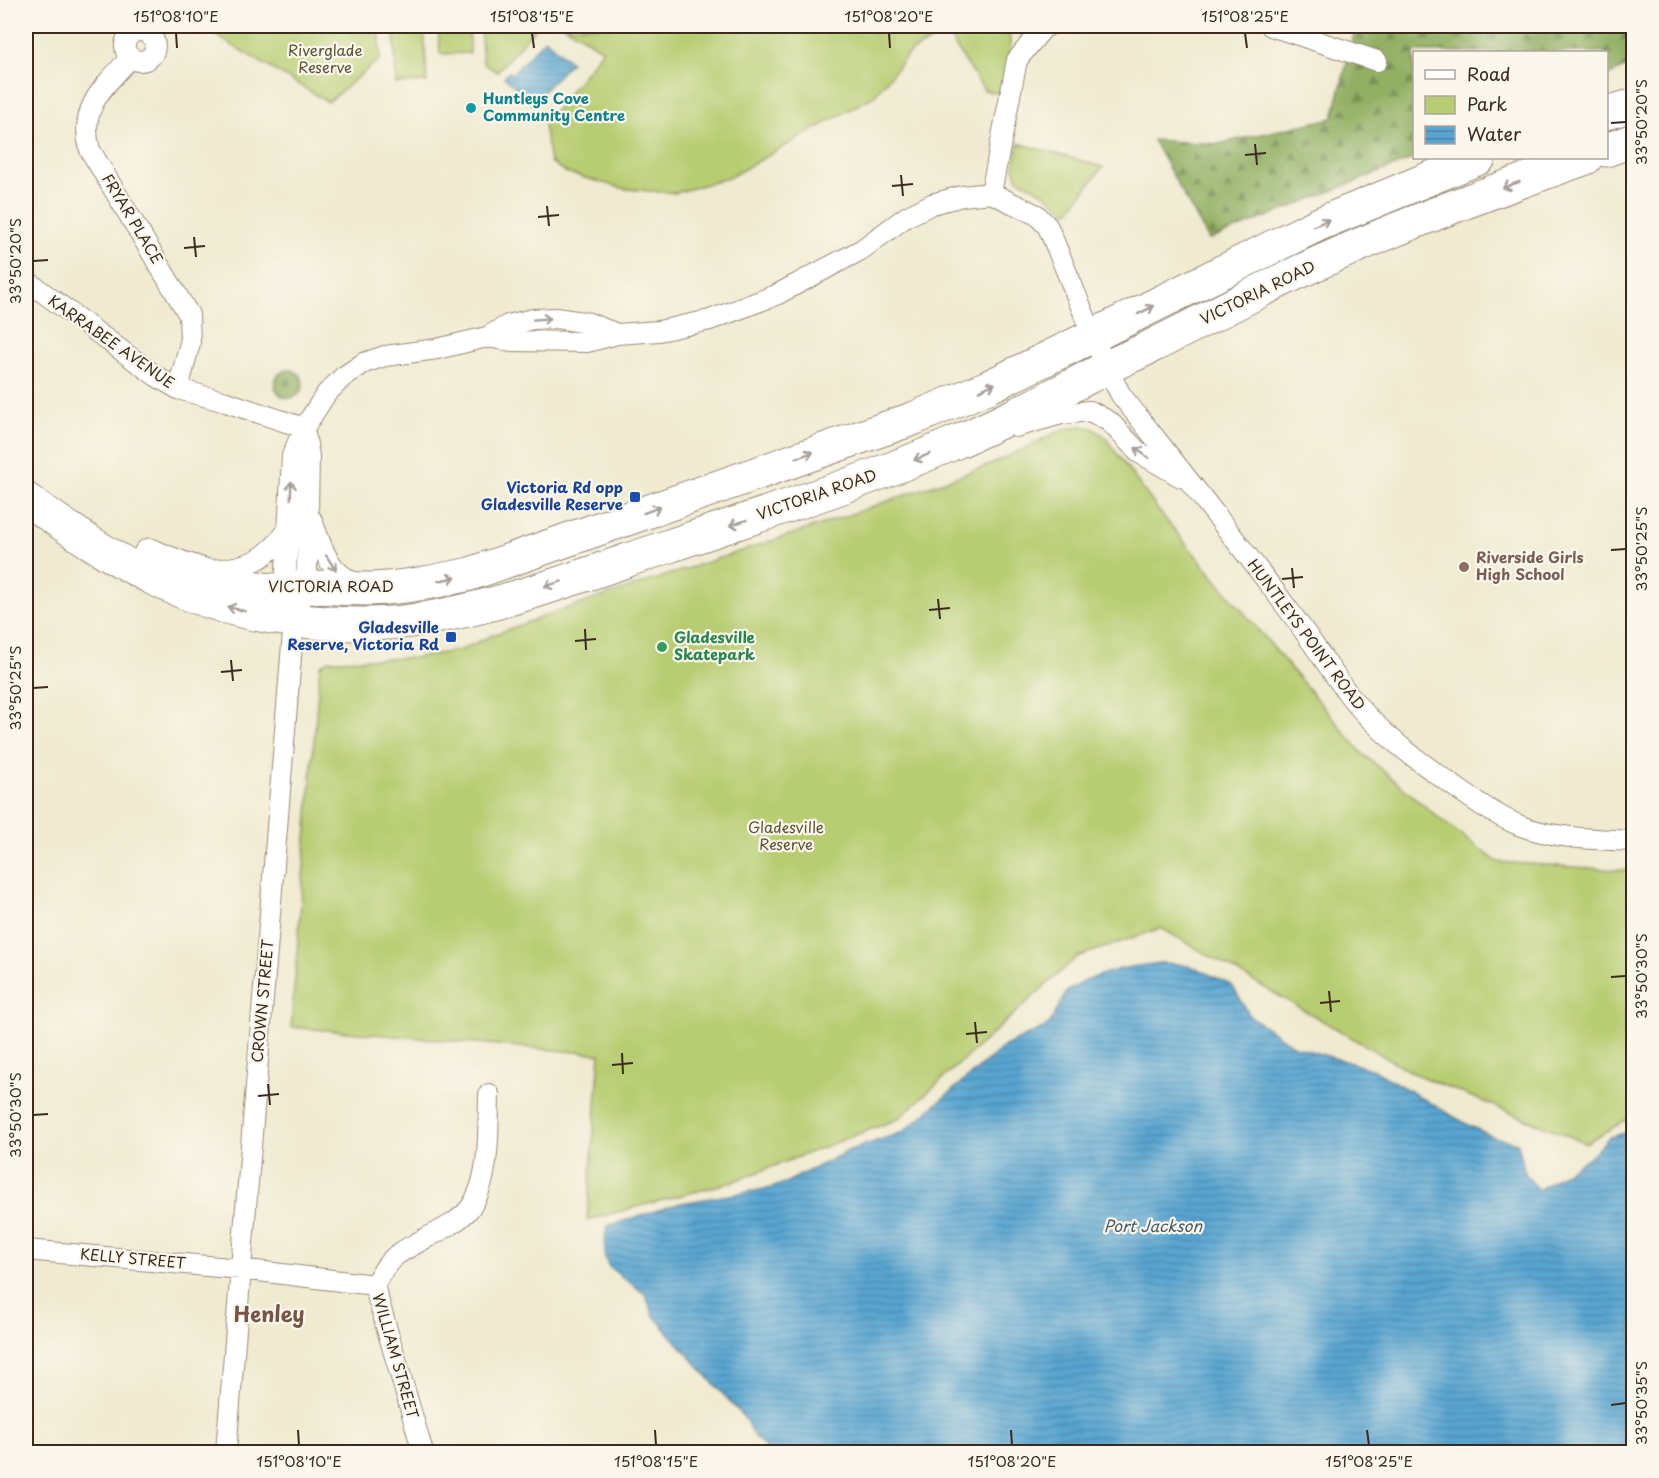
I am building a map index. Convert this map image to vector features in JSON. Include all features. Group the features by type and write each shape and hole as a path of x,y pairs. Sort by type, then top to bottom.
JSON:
{"highway":[{"path":"1608,112 1634,105"},
{"path":"1608,149 1634,140"},
{"name":"VICTORIA ROAD","path":"26,499 105,554 165,586 205,601 254,613 295,599 411,585 470,574 915,418 998,382 1319,224 1477,159"},
{"name":"VICTORIA ROAD","path":"26,479 114,537 186,569 256,587 376,623 408,621 462,611 601,570 880,473 951,445 1283,279 1446,209 1583,159"}],"street":[{"path":"295,599 290,526 292,456 304,428 326,394 343,377 364,363 385,356 437,349 487,337 511,341 587,342 617,334 659,331 710,320 776,295 861,250 906,217 932,204 962,196 991,193 1017,60 1043,28 1048,26"},
{"path":"1270,26 1377,61"},
{"name":"FRYAR PLACE","path":"130,58 92,104 87,118 87,138 90,150 189,315 190,343 178,389"},
{"name":"HUNTLEYS POINT ROAD","path":"991,193 1037,215 1048,227 1106,368 1121,395 1292,614 1350,696 1386,735 1419,762 1492,812 1522,826 1552,834 1634,841"},
{"name":"KARRABEE AVENUE","path":"26,280 156,376 178,389 304,428"},
{"path":"951,445 1062,414 1090,411 1110,422 1138,452 1191,483"},
{"path":"295,599 308,509 309,456 304,428"},
{"path":"308,509 326,557 341,576 356,584 375,587 411,585"},
{"path":"186,569 236,568 255,562 267,555 279,543 290,526"},
{"name":"CROWN STREET","path":"226,1452 295,599"},
{"path":"374,1285 386,1264 397,1253 450,1225 470,1207 482,1182 487,1152 489,1094"},
{"path":"26,1245 51,1252"},
{"name":"KELLY STREET","path":"26,1250 241,1269"},
{"name":"WILLIAM STREET","path":"241,1269 374,1285 423,1452"}],"green space":[{"name":"Riverglade Reserve","path":"220,26 380,26 380,59 328,102 215,35"},
{"path":"394,26 424,26 427,82 396,84"},
{"path":"438,26 469,26 470,53 440,54"},
{"path":"480,26 537,26 497,72 483,63"},
{"path":"565,26 1009,26 1011,58 1003,94 984,90 946,32 909,53 874,96 730,177 676,193 625,189 567,173 550,162 544,125 603,50"},
{"path":"1356,26 1633,26 1633,64 1608,76 1608,51 1413,51 1413,159 1209,240 1153,140 1218,144 1333,118"},
{"path":"1018,143 1103,167 1068,212 1042,192 1018,179 1014,168"},
{"path":"289,370 299,374 303,384 299,394 289,398 279,394 275,384 279,374"},
{"name":"Gladesville Reserve","path":"1081,426 1093,428 1104,436 1161,514 1362,753 1445,823 1498,862 1633,871 1633,1116 1586,1143 1415,1074 1161,928 1077,957 898,1119 732,1182 587,1220 600,1054 291,1027 320,666 328,660 414,658 461,650 493,635 553,613 826,523 992,464 1064,429"}],"water":[{"path":"545,39 571,62 538,97 540,100 535,106 504,77 509,72 512,74"},
{"name":"Port Jackson","path":"1160,963 1196,968 1232,985 1250,1016 1294,1046 1374,1070 1470,1126 1494,1137 1518,1143 1525,1173 1538,1190 1591,1156 1609,1137 1633,1131 1633,1452 769,1452 751,1432 746,1420 654,1316 645,1294 609,1267 605,1258 607,1226 681,1203 771,1188 850,1150 903,1132 1005,1046 1049,1025 1067,991 1106,973"}],"place":[{"name":"Huntleys Cove Community Centre","path":"471,108"},
{"name":"Victoria Rd opp Gladesville Reserve","path":"635,497"},
{"name":"Riverside Girls High School","path":"1464,567"},
{"name":"Gladesville Reserve, Victoria Rd","path":"451,637"},
{"name":"Gladesville Skatepark","path":"662,647"}],"district":[{"name":"Henley","path":"269,1315"}]}
